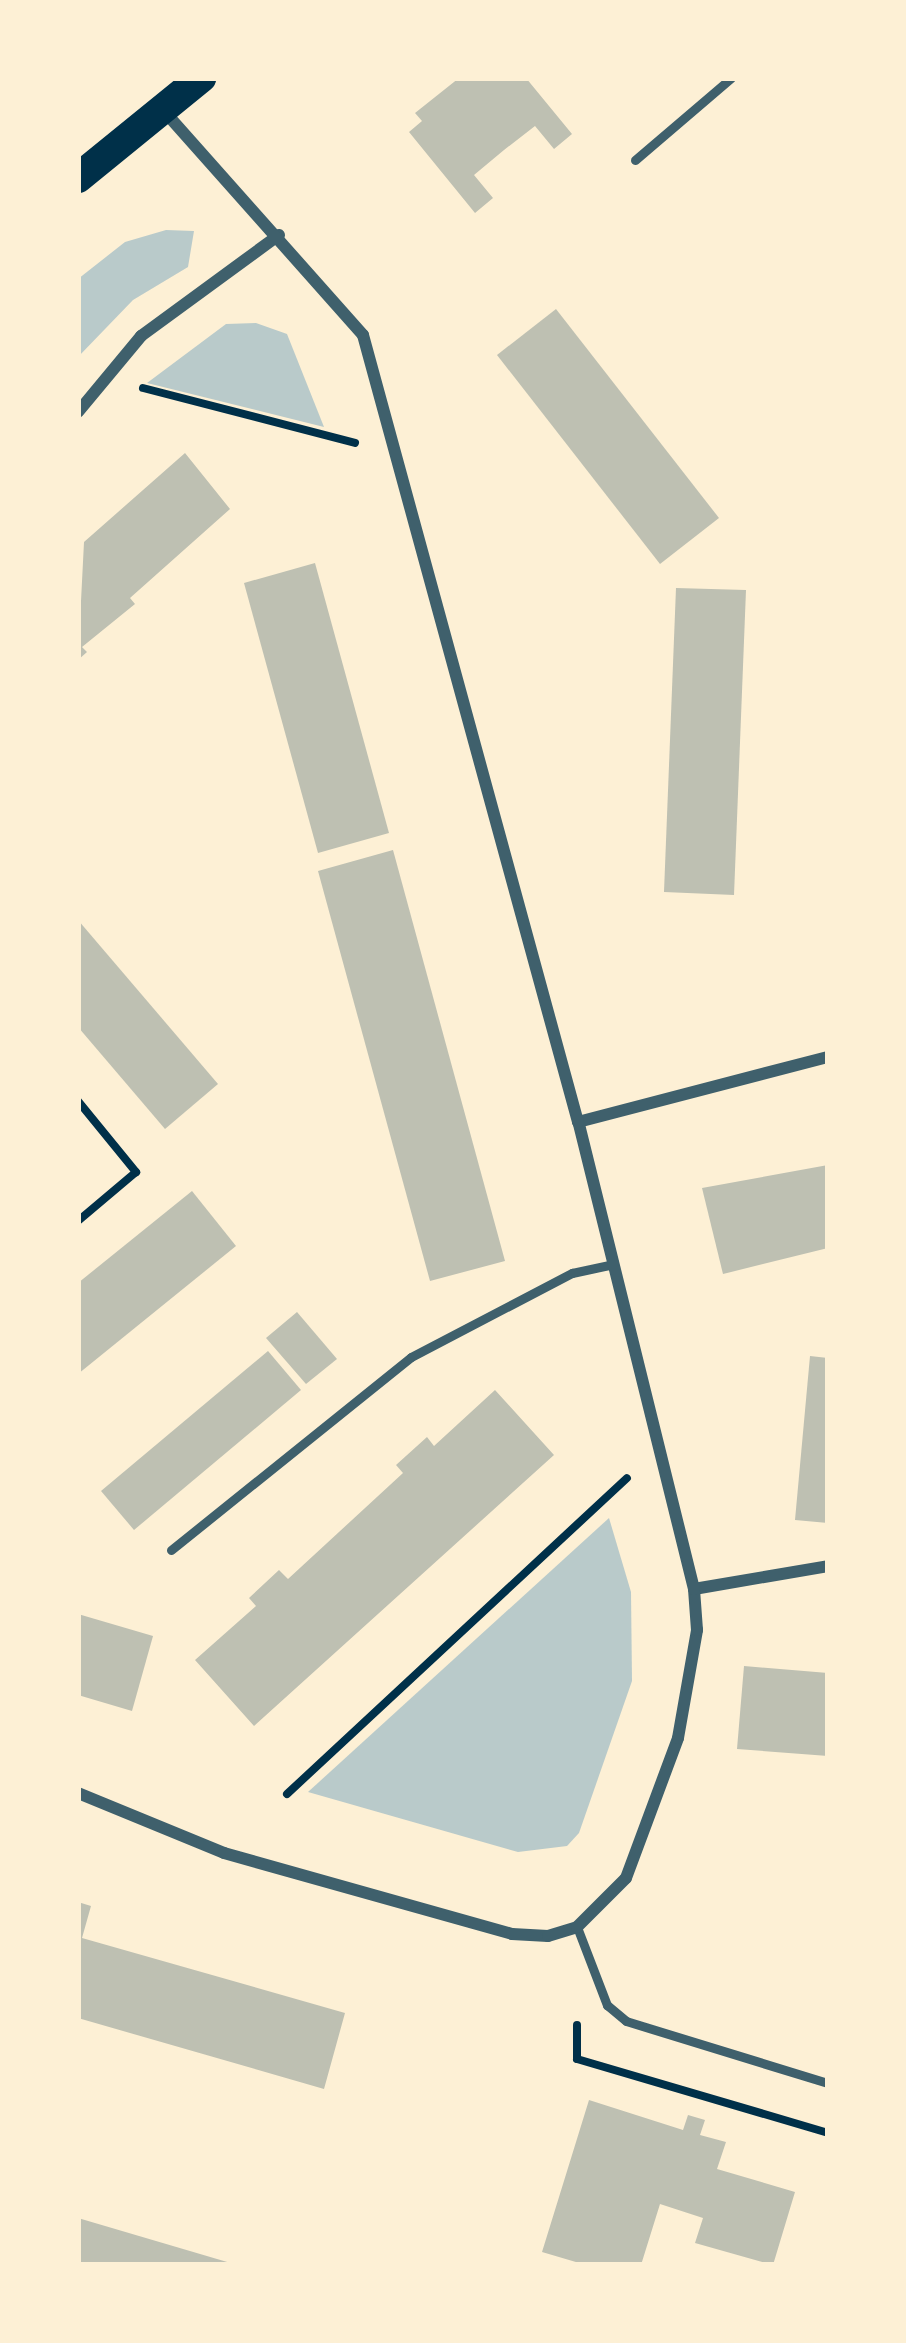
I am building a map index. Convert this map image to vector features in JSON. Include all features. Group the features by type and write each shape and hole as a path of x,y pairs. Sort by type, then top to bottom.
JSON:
{"main road":[{"path":"78,178 201,78"}],"street":[{"path":"78,1793 224,1853 512,1934 548,1936 577,1927 626,1878 678,1738 694,1665 694,1588 614,1264 363,335 279,235 163,110"},
{"path":"78,412 141,336 279,235"},
{"path":"578,1122 828,1057"},
{"path":"694,1588 828,1566"}],"lane":[{"path":"635,160 731,78"},
{"path":"172,1550 411,1357 572,1273 614,1264"},
{"path":"577,1927 607,2005 626,2021 828,2084"}],"path":[{"path":"130,385 362,445"},
{"path":"78,1101 136,1172 78,1221"},
{"path":"287,1794 627,1478"}],"shaded area":[{"path":"166,230 194,231 188,267 133,300 78,357 78,279 125,242"},
{"path":"256,323 287,334 324,427 147,383 226,324"},
{"path":"609,1518 631,1592 632,1681 579,1833 567,1846 518,1852 308,1792"}],"building":[{"path":"459,78 526,78 572,134 554,149 535,126 504,150 474,175 493,198 475,213 409,132 422,121 415,113"},
{"path":"556,309 719,518 660,564 497,355"},
{"path":"185,453 230,509 130,598 135,604 82,647 87,652 78,660 84,542"},
{"path":"315,563 389,833 318,853 244,583"},
{"path":"676,588 746,590 734,895 664,892"},
{"path":"393,850 505,1261 430,1281 318,871"},
{"path":"78,920 218,1084 165,1129 78,1027"},
{"path":"828,1165 828,1248 723,1274 702,1188"},
{"path":"192,1191 236,1246 78,1374 78,1283"},
{"path":"297,1312 337,1359 306,1384 266,1338"},
{"path":"268,1351 301,1390 134,1530 101,1491"},
{"path":"810,1356 828,1358 828,1523 795,1520"},
{"path":"495,1390 554,1455 254,1726 195,1660 256,1606 249,1598 279,1570 288,1579 403,1473 396,1465 427,1437 434,1446"},
{"path":"78,1614 153,1636 132,1711 78,1695"},
{"path":"744,1666 828,1673 828,1756 737,1749"},
{"path":"78,1902 91,1906 82,1938 345,2013 324,2089 78,2018"},
{"path":"589,2100 683,2130 688,2115 705,2120 700,2135 726,2142 717,2169 795,2192 773,2265 695,2243 703,2218 660,2204 641,2265 586,2265 542,2252"},
{"path":"78,2218 234,2264 78,2265"}]}
